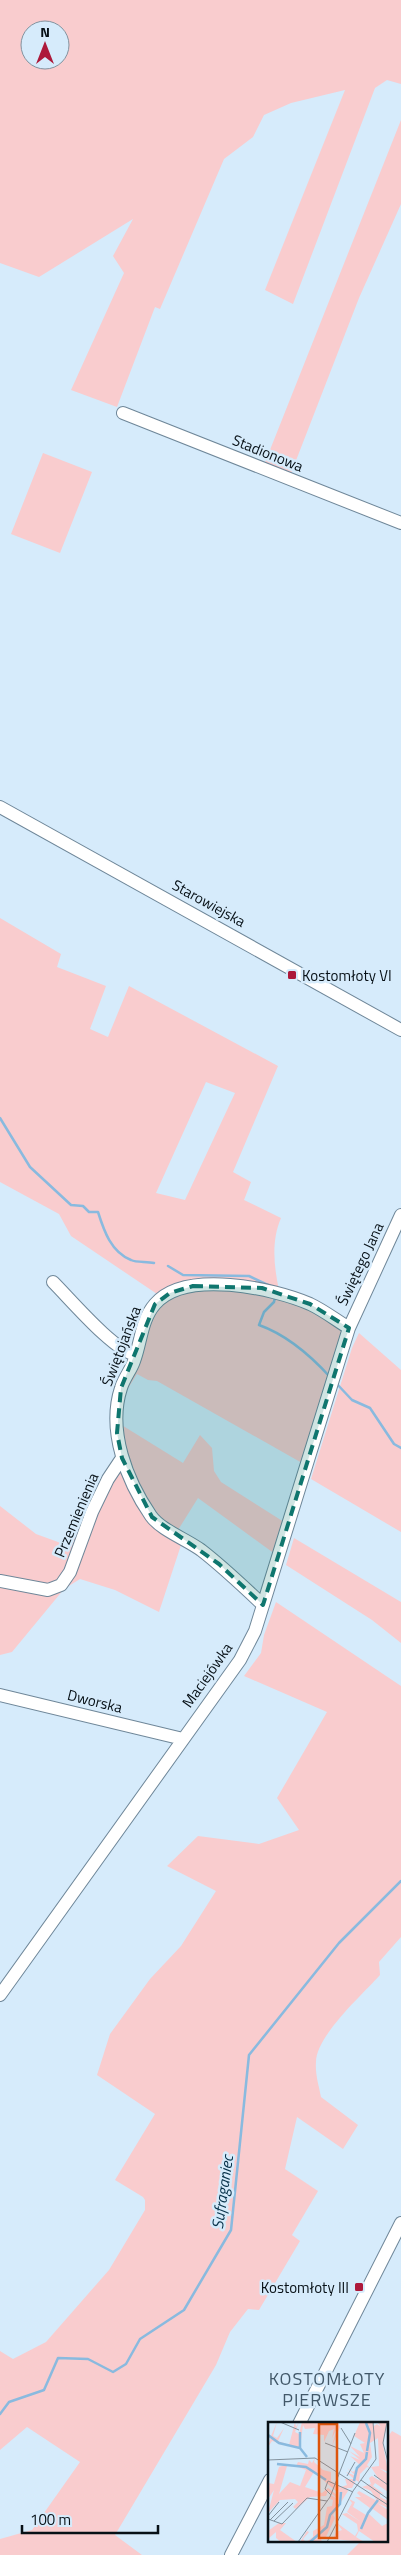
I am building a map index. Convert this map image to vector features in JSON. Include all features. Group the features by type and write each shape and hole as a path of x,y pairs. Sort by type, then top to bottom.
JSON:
{"street":[{"name":"Stadionowa","path":"123,413 401,523"},
{"name":"Starowiejska","path":"0,807 401,1030"},
{"name":"Świętego Jana","path":"349,1328 401,1215"},
{"path":"53,1282 116,1344 127,1353 136,1355"},
{"name":"Świętojańska","path":"263,1605 219,1564 178,1534 162,1527 152,1517 122,1458 117,1433 117,1405 120,1388 136,1355 144,1324 155,1304 170,1293 193,1286 220,1285 275,1292 310,1304 349,1328"},
{"name":"Maciejówka","path":"0,1995 240,1660 255,1631 349,1328"},
{"name":"Przemienienia","path":"0,1581 48,1590 61,1584 70,1572 104,1487 122,1458"},
{"name":"Dworska","path":"0,1695 183,1739"},
{"path":"300,2422 401,2223"},
{"path":"231,2555 268,2484"}],"highlighted area":[{"path":"193,1286 262,1288 310,1304 349,1328 263,1605 219,1564 152,1517 122,1458 117,1433 121,1388 155,1304 170,1293"}],"shaded area":[{"path":"0,0 401,0 401,84 387,80 375,88 293,304 265,290 345,90 291,103 264,115 253,137 224,159 160,309 155,307 117,407 71,390 124,273 113,256 133,219 39,277 0,263"},
{"path":"401,120 401,204 359,298 290,476 264,465"},
{"path":"43,453 92,472 60,553 11,534"},
{"path":"0,918 61,954 57,967 106,986 90,1029 108,1037 129,986 278,1066 233,1172 251,1182 244,1200 281,1218 274,1254 279,1290 257,1283 160,1296 71,1236 59,1214 0,1182","holes":["206,1082 235,1093 185,1200 156,1193"]},
{"path":"194,1290 262,1291 307,1306 343,1328 302,1463 157,1381 148,1380 137,1374 127,1390 157,1307 173,1297"},
{"path":"359,1333 401,1370 401,1532 311,1479 352,1348"},
{"path":"120,1424 183,1463 200,1435 212,1448 214,1471 221,1482 284,1522 275,1554 198,1498 178,1530 156,1517 127,1462"},
{"path":"120,1472 125,1475 146,1511 182,1542 159,1612 115,1590 80,1579 64,1589 12,1652 0,1655 0,1506 36,1534 69,1546 95,1496"},
{"path":"294,1538 401,1602 401,1643 372,1620 286,1565"},
{"path":"276,1602 401,1686 401,1937 379,1962 380,1975 341,2016 323,2040 316,2062 321,2097 358,2125 343,2149 297,2117 285,2169 318,2191 292,2235 300,2241 259,2310 248,2309 230,2332 216,2365 115,2535 142,2555 0,2555 0,2539 32,2530 80,2462 27,2427 0,2450 0,2351 13,2359 46,2342 109,2270 145,2210 145,2200 143,2197 115,2180 155,2114 97,2075 110,2034 150,1979 181,1946 216,1891 167,1866 198,1836 259,1844 299,1830 277,1798 327,1712 244,1676 261,1653 264,1635"},
{"path":"392,2431 401,2436 401,2555 347,2555 360,2542 388,2542 388,2437"}],"waterway":[{"path":"0,1118 30,1167 71,1205 83,1206 89,1212 98,1212 109,1240 118,1252 133,1261 154,1263"},
{"path":"168,1266 183,1275 249,1276 270,1286"},
{"path":"275,1297 274,1302 264,1312 259,1325 289,1340 315,1361 330,1377"},
{"path":"336,1383 352,1400 370,1408 394,1444 401,1448"},
{"name":"Sufraganiec","path":"0,2414 9,2402 44,2390 58,2358 88,2359 113,2372 126,2364 140,2339 184,2310 231,2230 249,2055 339,1943 401,1881"}],"place":[{"name":"Kostomłoty VI","path":"292,975"},
{"name":"Kostomłoty III","path":"359,2287"}],"district":[{"name":"KOSTOMŁOTY PIERWSZE","path":"327,2388"}]}
